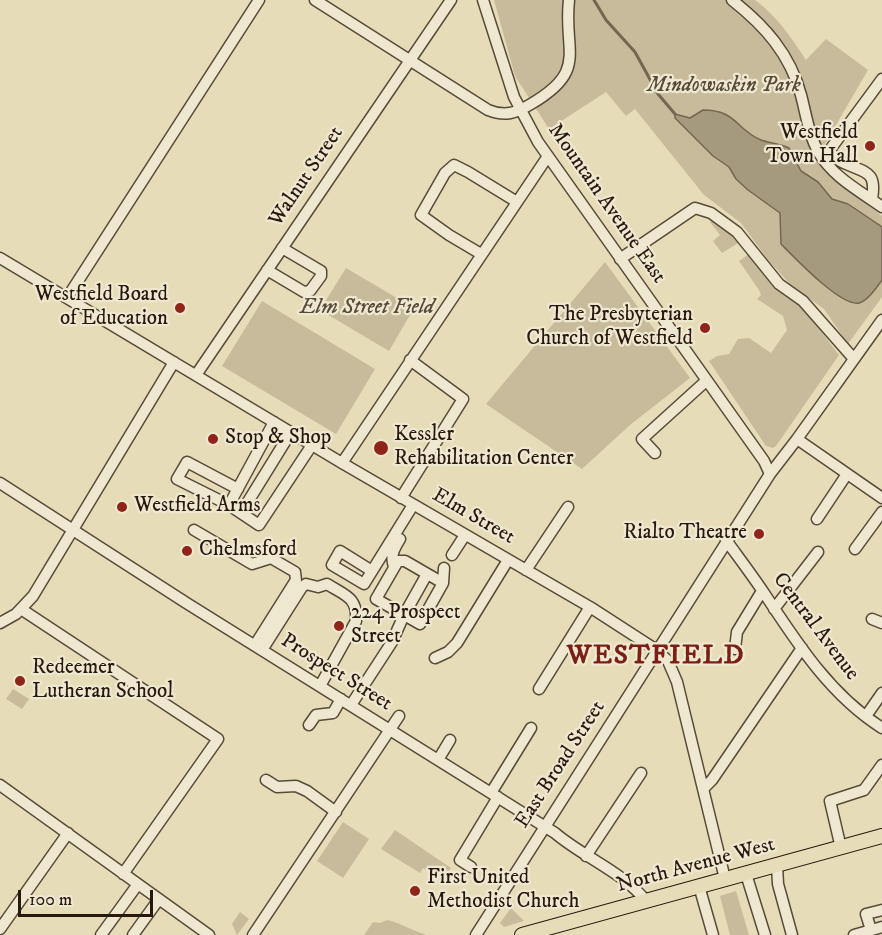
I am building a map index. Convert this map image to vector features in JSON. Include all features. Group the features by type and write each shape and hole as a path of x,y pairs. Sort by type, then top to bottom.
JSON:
{"main road":[{"name":"North Avenue West","path":"522,935 561,930 646,901 882,836"}],"street":[{"path":"67,298 260,0"},
{"path":"315,0 488,110 499,114 520,111 548,94 564,78 570,50 569,0"},
{"name":"Walnut Street","path":"196,375 451,0"},
{"name":"Mountain Avenue East","path":"483,0 507,79 520,111 548,156 764,461 770,474"},
{"path":"732,0 759,23 782,49 794,75 813,141 824,152 842,163 868,173 874,185 872,199"},
{"path":"824,152 882,79"},
{"path":"824,152 829,167 882,207"},
{"path":"342,463 548,156"},
{"path":"481,254 421,215 445,173 454,165 517,202"},
{"path":"620,259 695,208 711,213 737,232 779,284 804,301 854,359"},
{"path":"267,270 304,292 310,291 321,276 321,271 282,248"},
{"name":"Elm Street","path":"0,258 401,498 590,607 658,651 668,661 676,682 725,879"},
{"name":"East Broad Street","path":"476,935 658,651 726,540 770,474 882,320"},
{"path":"401,498 463,399 410,360"},
{"path":"0,623 21,609 33,596 174,362"},
{"path":"655,453 642,439 706,381"},
{"path":"229,505 274,422"},
{"path":"241,513 291,432"},
{"path":"797,439 882,498"},
{"path":"238,489 187,462 177,479 229,505 259,525 312,445"},
{"path":"817,519 847,474"},
{"name":"Prospect Street","path":"0,483 544,826 632,885 646,901"},
{"path":"393,567 391,559 394,549 415,506"},
{"path":"372,571 415,506"},
{"path":"526,570 568,507"},
{"path":"855,549 882,512"},
{"path":"194,530 252,564 271,558 295,572 296,580 259,648"},
{"path":"453,555 465,535"},
{"name":"Central Avenue","path":"726,540 826,680 882,728"},
{"path":"774,609 818,552"},
{"path":"435,658 448,652 457,644 508,560"},
{"path":"443,582 405,561 398,561 376,599 420,624 443,582 444,568"},
{"path":"309,725 316,715 333,713 346,702 392,642 427,574"},
{"path":"259,648 306,584 318,587 327,584 356,605 356,621 320,686"},
{"path":"735,649 737,632 762,591"},
{"path":"539,689 590,607"},
{"path":"21,609 218,739 123,874"},
{"path":"704,788 712,780 802,648"},
{"path":"866,716 882,693"},
{"path":"368,717 376,706"},
{"path":"253,935 399,716"},
{"path":"471,867 460,860 531,728"},
{"path":"438,759 450,740"},
{"path":"841,848 830,801 864,790 882,765"},
{"path":"586,856 641,773"},
{"path":"266,780 278,787 296,786 307,791 336,812"},
{"path":"0,785 209,935"},
{"path":"0,929 68,833"},
{"path":"777,866 778,884 792,935"},
{"path":"746,874 765,935"},
{"path":"101,935 138,884"},
{"path":"699,886 713,935"},
{"path":"133,935 159,899"},
{"path":"854,935 877,929 866,914 882,910"}],"green space":[{"name":"Mindowaskin Park","path":"494,0 755,0 777,20 806,60 826,39 868,70 819,154 826,172 882,216 882,297 848,344 824,309 790,284 768,260 741,223 704,195 635,109 626,116 606,92 549,129 515,76"},
{"path":"713,220 740,242 722,253 713,241 720,235 710,222"},
{"path":"749,254 783,295 803,308 839,355 773,448 766,446 709,361 717,356 729,354 738,339 749,338 771,353 787,330 783,316 757,299 761,295 759,290 739,261"},
{"path":"605,262 690,378 630,425 582,469 486,404"},
{"name":"Elm Street Field","path":"346,268 414,308 389,351 320,310"},
{"path":"262,301 375,369 336,434 222,366"},
{"path":"13,689 29,699 22,709 6,699"},
{"path":"343,822 369,839 343,878 317,861"},
{"path":"395,830 451,868 444,880 423,868 420,873 381,849"},
{"path":"736,891 749,935 730,935 720,896"},
{"path":"511,908 524,921 504,927 500,923"},
{"path":"240,912 249,919 237,935 232,924"},
{"path":"387,920 427,935 364,935 373,922 380,923"}],"shaded area":[{"path":"703,110 723,113 752,136 789,148 801,171 818,182 832,199 848,204 882,227 882,280 866,300 859,303 841,297 807,269 781,244 780,213 748,190 736,179 729,167 713,156 675,118 675,114 690,118"}],"waterway":[{"path":"594,0 606,20 635,52 658,94 675,114"}],"place":[{"name":"Westfield Town Hall","path":"870,146"},
{"name":"Westfield Board of Education","path":"180,308"},
{"name":"The Presbyterian Church of Westfield","path":"705,328"},
{"name":"Stop & Shop","path":"213,439"},
{"name":"Kessler Rehabilitation Center","path":"381,448"},
{"name":"Westfield Arms","path":"122,507"},
{"name":"Rialto Theatre","path":"759,534"},
{"name":"Chelmsford","path":"187,551"},
{"name":"224 Prospect Street","path":"339,626"},
{"name":"Redeemer Lutheran School","path":"20,681"},
{"name":"First United Methodist Church","path":"415,891"}],"district":[{"name":"WESTFIELD","path":"656,657"}]}
